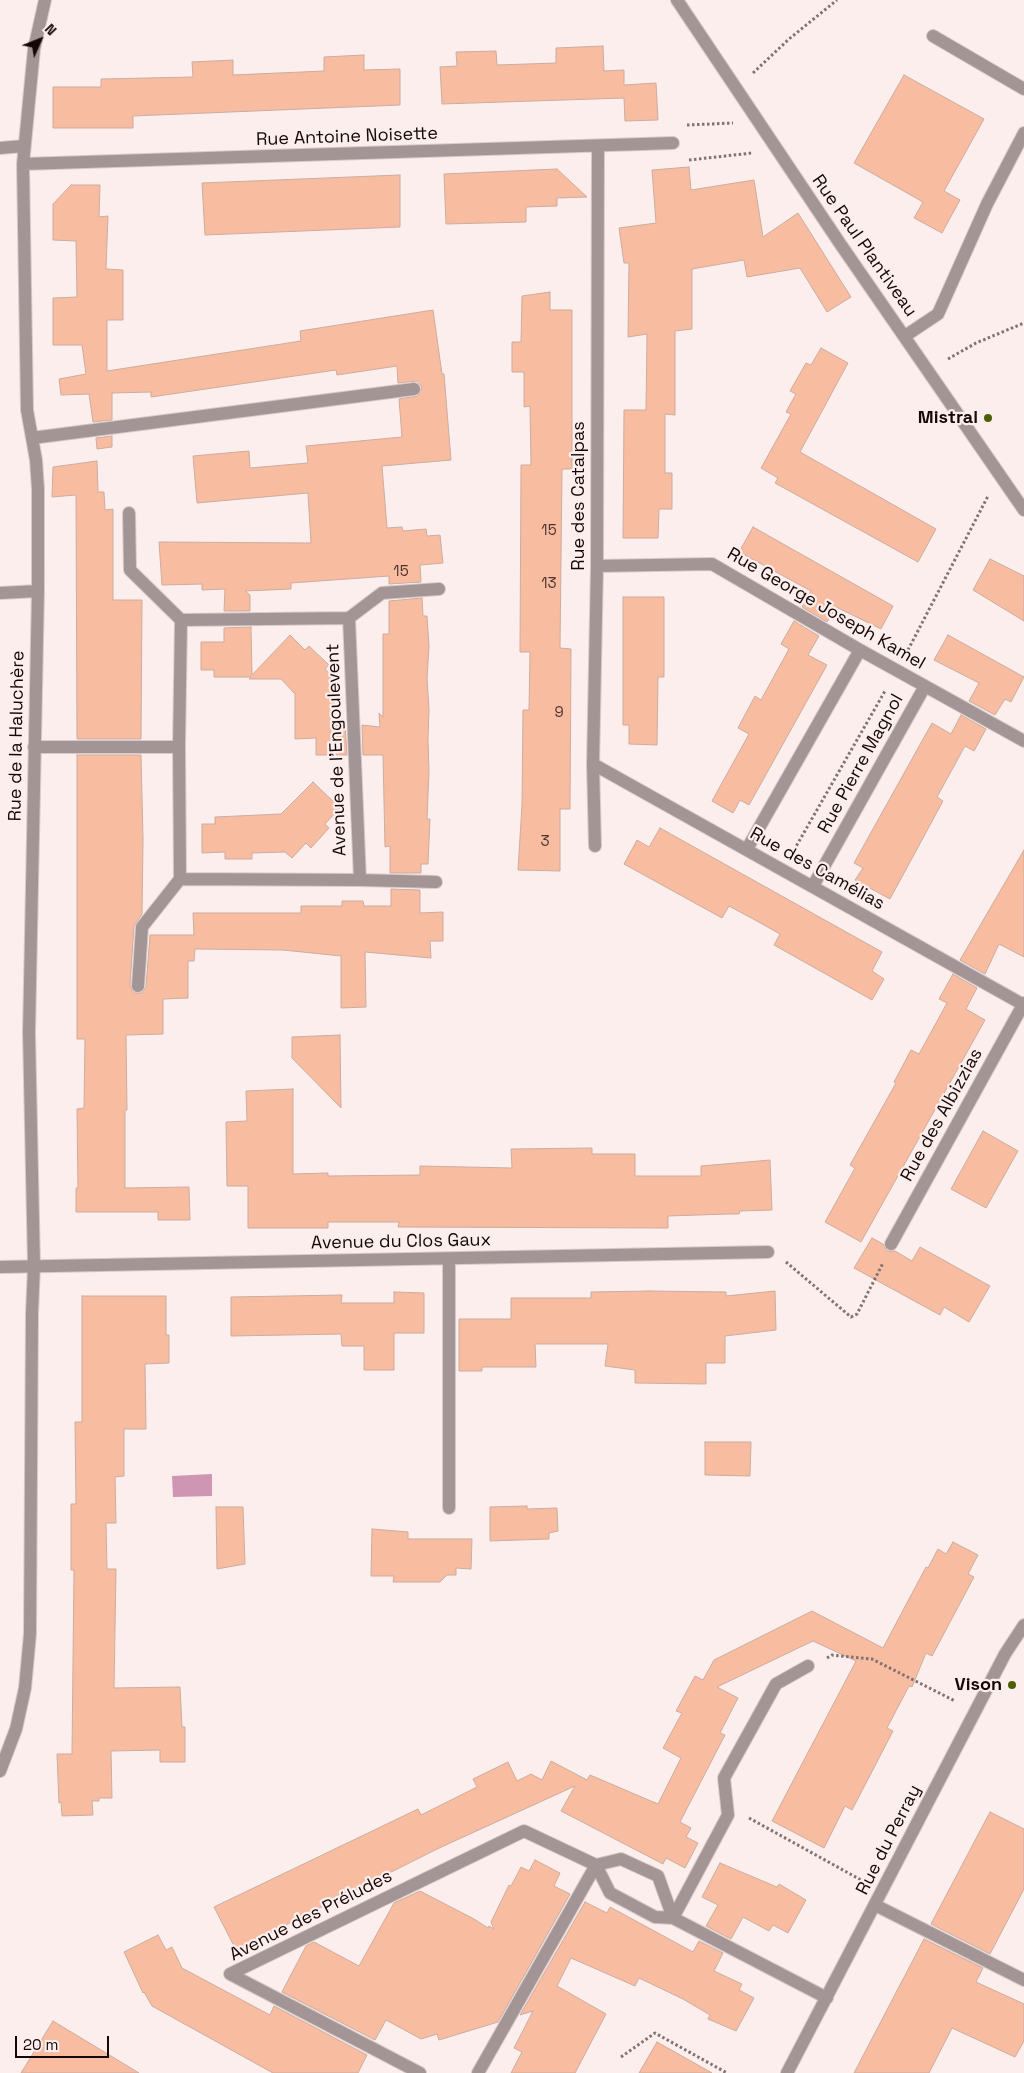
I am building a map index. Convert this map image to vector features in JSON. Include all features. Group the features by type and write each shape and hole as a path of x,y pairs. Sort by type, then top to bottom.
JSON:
{"street":[{"name":"Rue de la Haluchère","path":"0,1771 16,1729 25,1688 30,1634 34,1266 29,1033 38,591 38,489 36,460 27,410 23,164 34,49 45,0"},
{"name":"Rue Paul Plantiveau","path":"677,0 776,149 1024,510"},
{"path":"933,36 1024,89"},
{"path":"905,336 938,314 987,204 1024,133"},
{"name":"Rue Antoine Noisette","path":"23,164 598,147 672,143"},
{"path":"0,148 24,146"},
{"name":"Rue des Catalpas","path":"594,846 598,147"},
{"path":"32,438 414,390"},
{"path":"129,513 130,570 181,620 179,746 180,878 142,927 138,986"},
{"name":"Rue George Joseph Kamel","path":"597,566 712,564 860,650 1024,741"},
{"path":"349,618 382,593 439,589"},
{"path":"0,593 38,591"},
{"name":"Avenue de l'Engoulevent","path":"181,620 349,618 360,880"},
{"path":"747,849 860,650"},
{"name":"Rue Pierre Magnol","path":"813,886 925,686"},
{"path":"34,747 179,746"},
{"name":"Rue des Camélias","path":"593,764 1024,1004"},
{"name":"Avenue de l'Engoulevent","path":"180,878 436,882"},
{"name":"Rue des Albizzias","path":"892,1244 1024,1004"},
{"name":"Avenue du Clos Gaux","path":"0,1267 768,1252"},
{"path":"449,1259 449,1508"},
{"name":"Rue du Perray","path":"787,2073 1005,1654 1024,1625"},
{"path":"673,1918 728,1815 724,1778 776,1684 808,1666"},
{"name":"Avenue des Préludes","path":"420,2073 230,1974 524,1831 596,1865"},
{"path":"478,2073 596,1865 621,1859 658,1876 673,1918"},
{"path":"596,1865 610,1893 655,1917 673,1918 827,1998"},
{"path":"875,1906 1024,1980"}],"path":[{"path":"750,76 789,39 837,0"},
{"path":"679,126 742,123"},
{"path":"681,160 761,152"},
{"path":"928,371 976,343 1024,322"},
{"path":"768,1252 785,1261 851,1317 857,1314 892,1244"},
{"path":"808,1666 832,1656 872,1659 975,1711"},
{"path":"727,1806 882,1892"},
{"path":"621,2057 655,2033 727,2073"}],"shaded area":[{"path":"212,1474 212,1496 173,1497 172,1476"}],"building":[{"path":"603,46 604,71 624,70 624,85 656,83 658,120 625,121 624,98 442,104 440,67 457,66 456,52 496,51 497,65 556,63 556,48"},
{"path":"364,55 364,70 400,69 400,105 133,116 133,128 53,128 53,87 101,87 101,79 193,77 192,62 233,60 233,75 324,71 324,57"},
{"path":"904,75 984,119 944,191 960,200 942,233 914,218 923,202 854,163"},
{"path":"689,167 691,190 754,180 763,237 798,213 851,297 827,312 800,268 747,277 744,260 692,269 692,329 675,331 675,415 665,414 665,473 672,473 672,509 659,509 658,538 623,538 624,410 646,410 647,334 628,337 629,263 624,263 619,228 656,223 652,170"},
{"path":"557,169 587,197 557,198 557,206 526,207 526,222 446,224 444,174"},
{"path":"400,175 400,227 205,235 202,183"},
{"path":"71,185 100,185 99,217 108,216 106,269 123,270 123,320 107,320 107,371 301,341 300,331 433,310 442,374 444,374 451,460 382,466 387,528 402,527 403,531 426,529 427,536 440,535 443,563 420,565 421,582 389,584 389,576 291,583 291,589 245,591 250,595 250,611 224,611 225,589 202,590 202,584 162,585 159,542 311,543 308,493 197,503 193,456 249,451 250,468 308,463 306,446 402,437 399,399 418,396 422,387 417,381 398,383 397,366 337,375 336,370 151,397 151,392 112,393 112,420 93,422 89,394 61,395 59,379 86,374 82,345 53,345 53,298 77,297 76,241 53,240 53,204"},
{"path":"550,292 550,310 572,310 572,469 562,469 560,648 571,649 570,809 560,809 560,871 518,870 522,805 523,710 529,710 530,652 520,652 521,465 531,465 530,406 524,407 524,372 512,372 512,342 521,342 522,296"},
{"path":"821,348 848,363 800,452 936,529 918,562 775,483 778,478 761,468 791,414 786,412 796,394 790,391 806,363 811,365"},
{"path":"112,436 112,447 97,449 96,438"},
{"path":"97,461 98,492 104,492 105,510 113,509 113,600 142,600 141,739 77,739 76,495 52,497 53,467"},
{"path":"753,527 893,606 881,629 836,607 827,622 802,607 811,591 739,552"},
{"path":"990,559 1024,576 1024,621 973,590"},
{"path":"623,597 664,597 664,677 658,677 657,745 629,744 629,725 623,725"},
{"path":"422,598 423,616 427,616 429,646 427,678 429,771 427,819 430,819 428,864 421,864 421,873 390,873 390,846 385,847 383,755 363,755 362,725 380,727 379,713 383,717 383,634 389,634 389,601"},
{"path":"794,621 819,636 808,655 827,665 749,805 740,800 733,813 712,801 749,734 738,728 755,696 761,700 789,649 781,644"},
{"path":"251,627 252,675 290,635 305,650 309,646 329,665 325,669 340,685 334,691 334,723 345,724 347,755 316,755 316,738 295,739 295,694 281,679 214,677 214,670 201,670 201,642 224,642 224,628"},
{"path":"948,635 1024,677 1011,702 1005,699 995,715 969,701 979,683 934,660"},
{"path":"961,715 986,729 974,751 965,746 937,797 943,801 890,899 855,880 863,868 854,863 932,723 951,734"},
{"path":"77,755 141,755 142,914 134,926 130,985 134,993 142,993 146,987 150,935 194,935 193,913 301,913 301,906 342,906 342,901 363,901 364,906 391,906 391,889 420,890 420,913 443,912 443,941 430,941 431,958 365,952 366,1007 341,1008 341,956 283,950 195,949 194,961 188,961 188,998 163,999 163,1034 126,1035 125,1188 189,1187 190,1220 158,1220 158,1212 76,1212 76,1188 78,1188 77,1109 84,1108 85,1039 77,1039"},
{"path":"313,782 340,808 325,824 329,828 311,848 306,843 292,858 285,852 252,853 252,859 225,859 225,852 202,853 202,824 215,824 215,817 281,814"},
{"path":"660,828 882,952 872,971 884,979 872,1000 774,945 780,934 755,920 729,906 722,918 624,864 637,840 649,847"},
{"path":"1024,850 1024,957 999,944 985,974 960,960"},
{"path":"953,974 977,988 966,1009 985,1020 861,1242 825,1222 855,1168 850,1165 896,1083 894,1082 911,1050 919,1054 947,1003 939,999"},
{"path":"340,1035 341,1108 292,1058 292,1037"},
{"path":"293,1089 293,1174 328,1173 328,1176 420,1175 420,1166 512,1168 511,1149 592,1148 592,1154 635,1154 635,1176 701,1176 701,1166 770,1160 772,1210 740,1211 739,1214 668,1216 668,1228 398,1227 399,1222 328,1222 328,1228 248,1228 248,1186 227,1186 226,1122 247,1121 246,1091"},
{"path":"983,1131 1018,1151 986,1208 951,1189"},
{"path":"872,1238 883,1244 887,1251 895,1251 912,1261 920,1247 990,1286 969,1322 944,1307 940,1315 854,1268"},
{"path":"775,1291 776,1330 725,1336 725,1363 706,1363 706,1384 635,1383 635,1370 605,1366 608,1344 535,1344 536,1367 482,1367 482,1371 459,1371 459,1319 511,1319 511,1298 591,1298 591,1292 726,1292 726,1296"},
{"path":"394,1292 424,1293 424,1333 394,1333 394,1370 364,1370 364,1346 342,1346 341,1334 231,1336 231,1297 342,1295 341,1303 394,1303"},
{"path":"82,1296 166,1296 166,1335 169,1335 169,1363 145,1364 146,1429 124,1429 124,1476 115,1477 116,1523 106,1523 107,1569 116,1569 114,1688 180,1687 182,1727 185,1727 185,1762 160,1762 160,1750 111,1751 112,1798 99,1798 99,1801 92,1801 93,1815 62,1816 61,1802 59,1803 57,1754 72,1754 74,1570 71,1570 71,1504 76,1504 75,1422 82,1422"},
{"path":"705,1442 751,1442 750,1476 705,1475"},
{"path":"527,1506 527,1509 557,1508 558,1531 549,1533 549,1539 490,1541 490,1507"},
{"path":"216,1507 243,1507 245,1564 217,1569"},
{"path":"372,1529 408,1532 408,1539 472,1539 471,1569 456,1568 456,1575 447,1575 440,1582 393,1582 394,1576 371,1576"},
{"path":"953,1542 978,1555 968,1574 974,1577 932,1656 926,1653 912,1687 909,1686 887,1728 893,1731 852,1810 845,1806 824,1848 772,1821 856,1661 813,1641 717,1687 738,1698 720,1733 725,1735 680,1822 691,1828 686,1837 698,1843 685,1868 666,1858 663,1864 561,1811 575,1786 437,1849 236,1950 214,1907 418,1809 421,1815 477,1787 473,1779 508,1762 517,1781 531,1774 542,1780 551,1761 587,1780 590,1775 658,1804 681,1758 663,1748 682,1713 676,1711 695,1676 703,1680 714,1660 812,1611 883,1648 926,1567 928,1568 938,1549 946,1554"},
{"path":"990,1812 1024,1829 1024,1889 990,1954 931,1924"},
{"path":"535,1860 560,1873 554,1886 570,1894 498,2022 439,2040 437,2034 421,2039 386,2020 375,2040 282,1992 306,1946 314,1942 359,1966 394,1903 420,1891 488,1928 489,1926 494,1929 491,1922 509,1885 511,1886 521,1867 529,1871"},
{"path":"720,1863 777,1887 779,1884 806,1900 788,1933 773,1925 769,1931 743,1917 731,1939 706,1926 718,1905 702,1897"},
{"path":"585,1902 607,1913 610,1907 693,1952 699,1941 723,1953 714,1971 742,1984 739,1990 754,1998 736,2031 708,2019 710,2015 683,1999 639,1978 635,1986 571,1958 557,1986 606,2014 575,2073 511,2073 522,2052 514,2048 533,2011 520,2015"},
{"path":"158,1935 166,1950 172,1947 182,1968 270,2015 274,2006 367,2055 358,2073 273,2073 152,2006 143,1993 124,1952"},
{"path":"924,1939 983,1968 976,1982 1024,2004 1024,2041 1015,2057 952,2028 929,2073 854,2073"},
{"path":"53,2021 106,2053 139,2073 21,2073"},
{"path":"657,2042 712,2073 639,2073"}],"place":[{"name":"Mistral","path":"988,418"},
{"name":"Vison","path":"1012,1685"}]}
